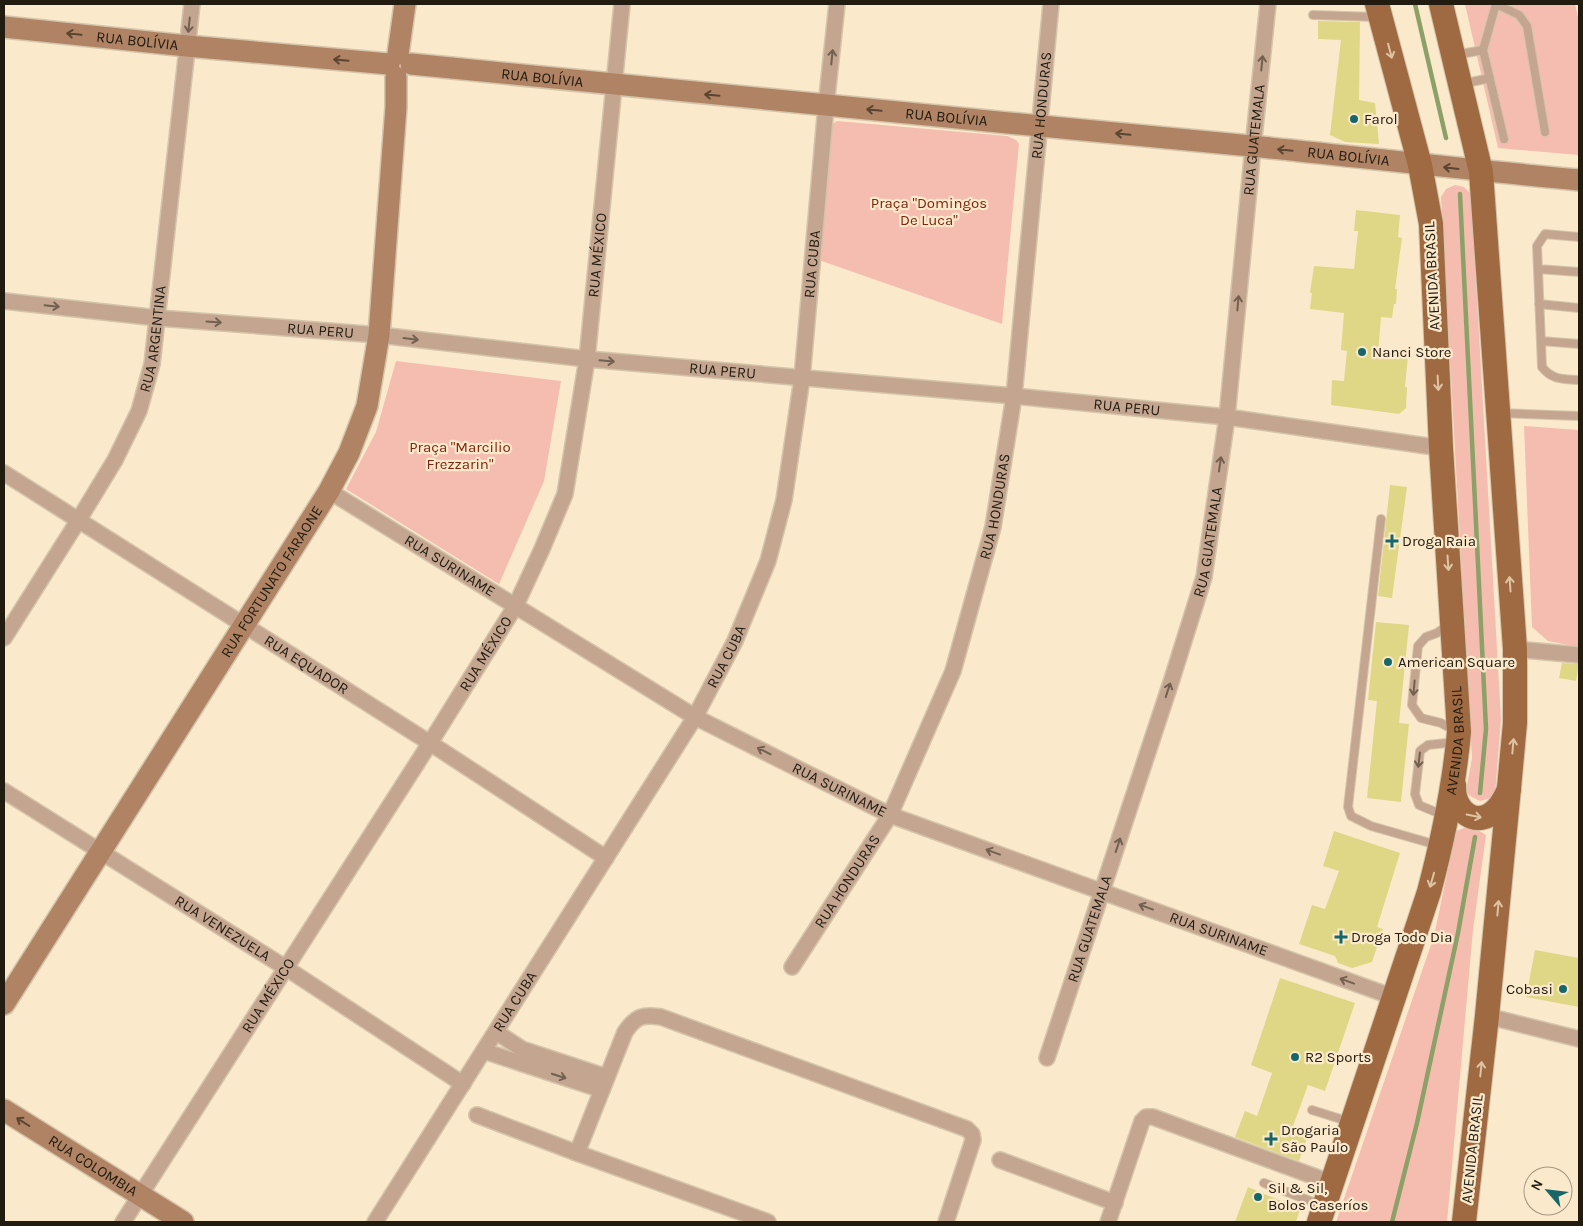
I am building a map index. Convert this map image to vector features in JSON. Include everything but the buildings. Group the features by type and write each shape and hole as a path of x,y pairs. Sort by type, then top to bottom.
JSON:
{"main road":[{"name":"RUA FORTUNATO FARAONE","path":"4,1004 329,491 349,453 367,406 379,336 405,4"},
{"name":"AVENIDA BRASIL","path":"1441,4 1481,172 1515,649 1515,723 1487,1016 1464,1222"},
{"name":"AVENIDA BRASIL","path":"1322,1214 1429,892 1442,846 1454,778 1458,737 1430,224 1420,165 1379,10"},
{"name":"RUA BOLÍVIA","path":"4,27 187,46 1040,126 1481,172 1579,180"},
{"path":"1454,778 1453,795 1455,801 1464,813 1473,817 1482,818 1496,810 1502,803 1509,788"},
{"name":"RUA COLOMBIA","path":"4,1110 183,1222"}],"street":[{"name":"RUA ARGENTINA","path":"4,638 115,460 139,410 152,364 192,4"},
{"name":"RUA MÉXICO","path":"123,1222 430,743 516,605 565,494 587,359 622,4"},
{"name":"RUA CUBA","path":"375,1222 695,717 735,641 768,561 784,500 802,378 837,4"},
{"name":"RUA HONDURAS","path":"792,967 890,815 953,671 993,527 1014,396 1050,4"},
{"name":"RUA GUATEMALA","path":"1048,1058 1204,577 1227,417 1268,4"},
{"name":"RUA PERU","path":"4,301 158,318 379,336 587,359 1014,396 1227,417 1441,448"},
{"name":"RUA EQUADOR","path":"4,473 430,743 606,858"},
{"name":"RUA SURINAME","path":"329,491 695,717 890,815 1393,997"},
{"path":"1515,649 1579,654"},
{"name":"RUA VENEZUELA","path":"4,791 286,968 463,1084"},
{"path":"1487,1016 1579,1039"},
{"path":"577,1153 625,1032 632,1022 641,1017 661,1017 967,1129 972,1134 973,1140 946,1222"},
{"path":"496,1032 522,1049 604,1083"},
{"path":"484,1051 604,1083"},
{"path":"477,1115 768,1222"},
{"path":"1108,1222 1142,1121 1146,1117 1153,1117 1332,1183"},
{"path":"1000,1160 1115,1202"}],"lane":[{"path":"1504,139 1483,50 1496,4 1519,15 1527,26 1545,132"},
{"path":"1313,15 1379,10"},
{"path":"1453,55 1483,50"},
{"path":"1460,85 1490,78"},
{"path":"1579,236 1545,234 1537,246 1542,367 1548,375 1557,379 1579,380"},
{"path":"1538,269 1579,272"},
{"path":"1539,304 1579,308"},
{"path":"1541,341 1579,344"},
{"path":"1498,412 1579,416"},
{"path":"1381,519 1348,807 1351,816 1371,826 1442,846"},
{"path":"1452,622 1437,633 1426,637 1418,646 1412,705 1421,718 1440,723 1458,737"},
{"path":"1447,816 1419,805 1415,794 1420,751 1428,745 1458,737"},
{"path":"1312,1110 1352,1122"},
{"path":"1264,1183 1322,1214"}],"green space":[{"path":"1465,4 1575,4 1579,21 1579,155 1498,148"},
{"name":"Praça \"Domingos De Luca\"","path":"837,121 1007,136 1016,140 1019,144 1002,324 816,259 828,127"},
{"path":"1455,185 1464,187 1471,194 1501,719 1495,794 1491,798 1480,801 1470,796 1466,791 1472,758 1441,197 1446,189"},
{"name":"Praça \"Marcilio Frezzarin\"","path":"396,361 561,381 544,481 499,584 346,489 376,432"},
{"path":"1524,426 1579,430 1579,647 1548,641 1532,627"},
{"path":"1470,828 1486,835 1473,930 1447,1222 1336,1222 1434,936 1456,831"}],"waterway":[{"path":"1415,4 1446,138"},
{"path":"1460,194 1486,729 1480,793"},
{"path":"1392,1222 1417,1123 1458,933 1475,837"}],"place":[{"name":"Farol","path":"1354,119"},
{"name":"Nanci Store","path":"1362,352"},
{"name":"Droga Raia","path":"1392,541"},
{"name":"American Square","path":"1388,662"},
{"name":"Droga Todo Dia","path":"1341,937"},
{"name":"Cobasi","path":"1563,989"},
{"name":"R2 Sports","path":"1295,1057"},
{"name":"Drogaria São Paulo","path":"1271,1139"},
{"name":"Sil & Sil, Bolos Caseríos","path":"1258,1197"}]}
